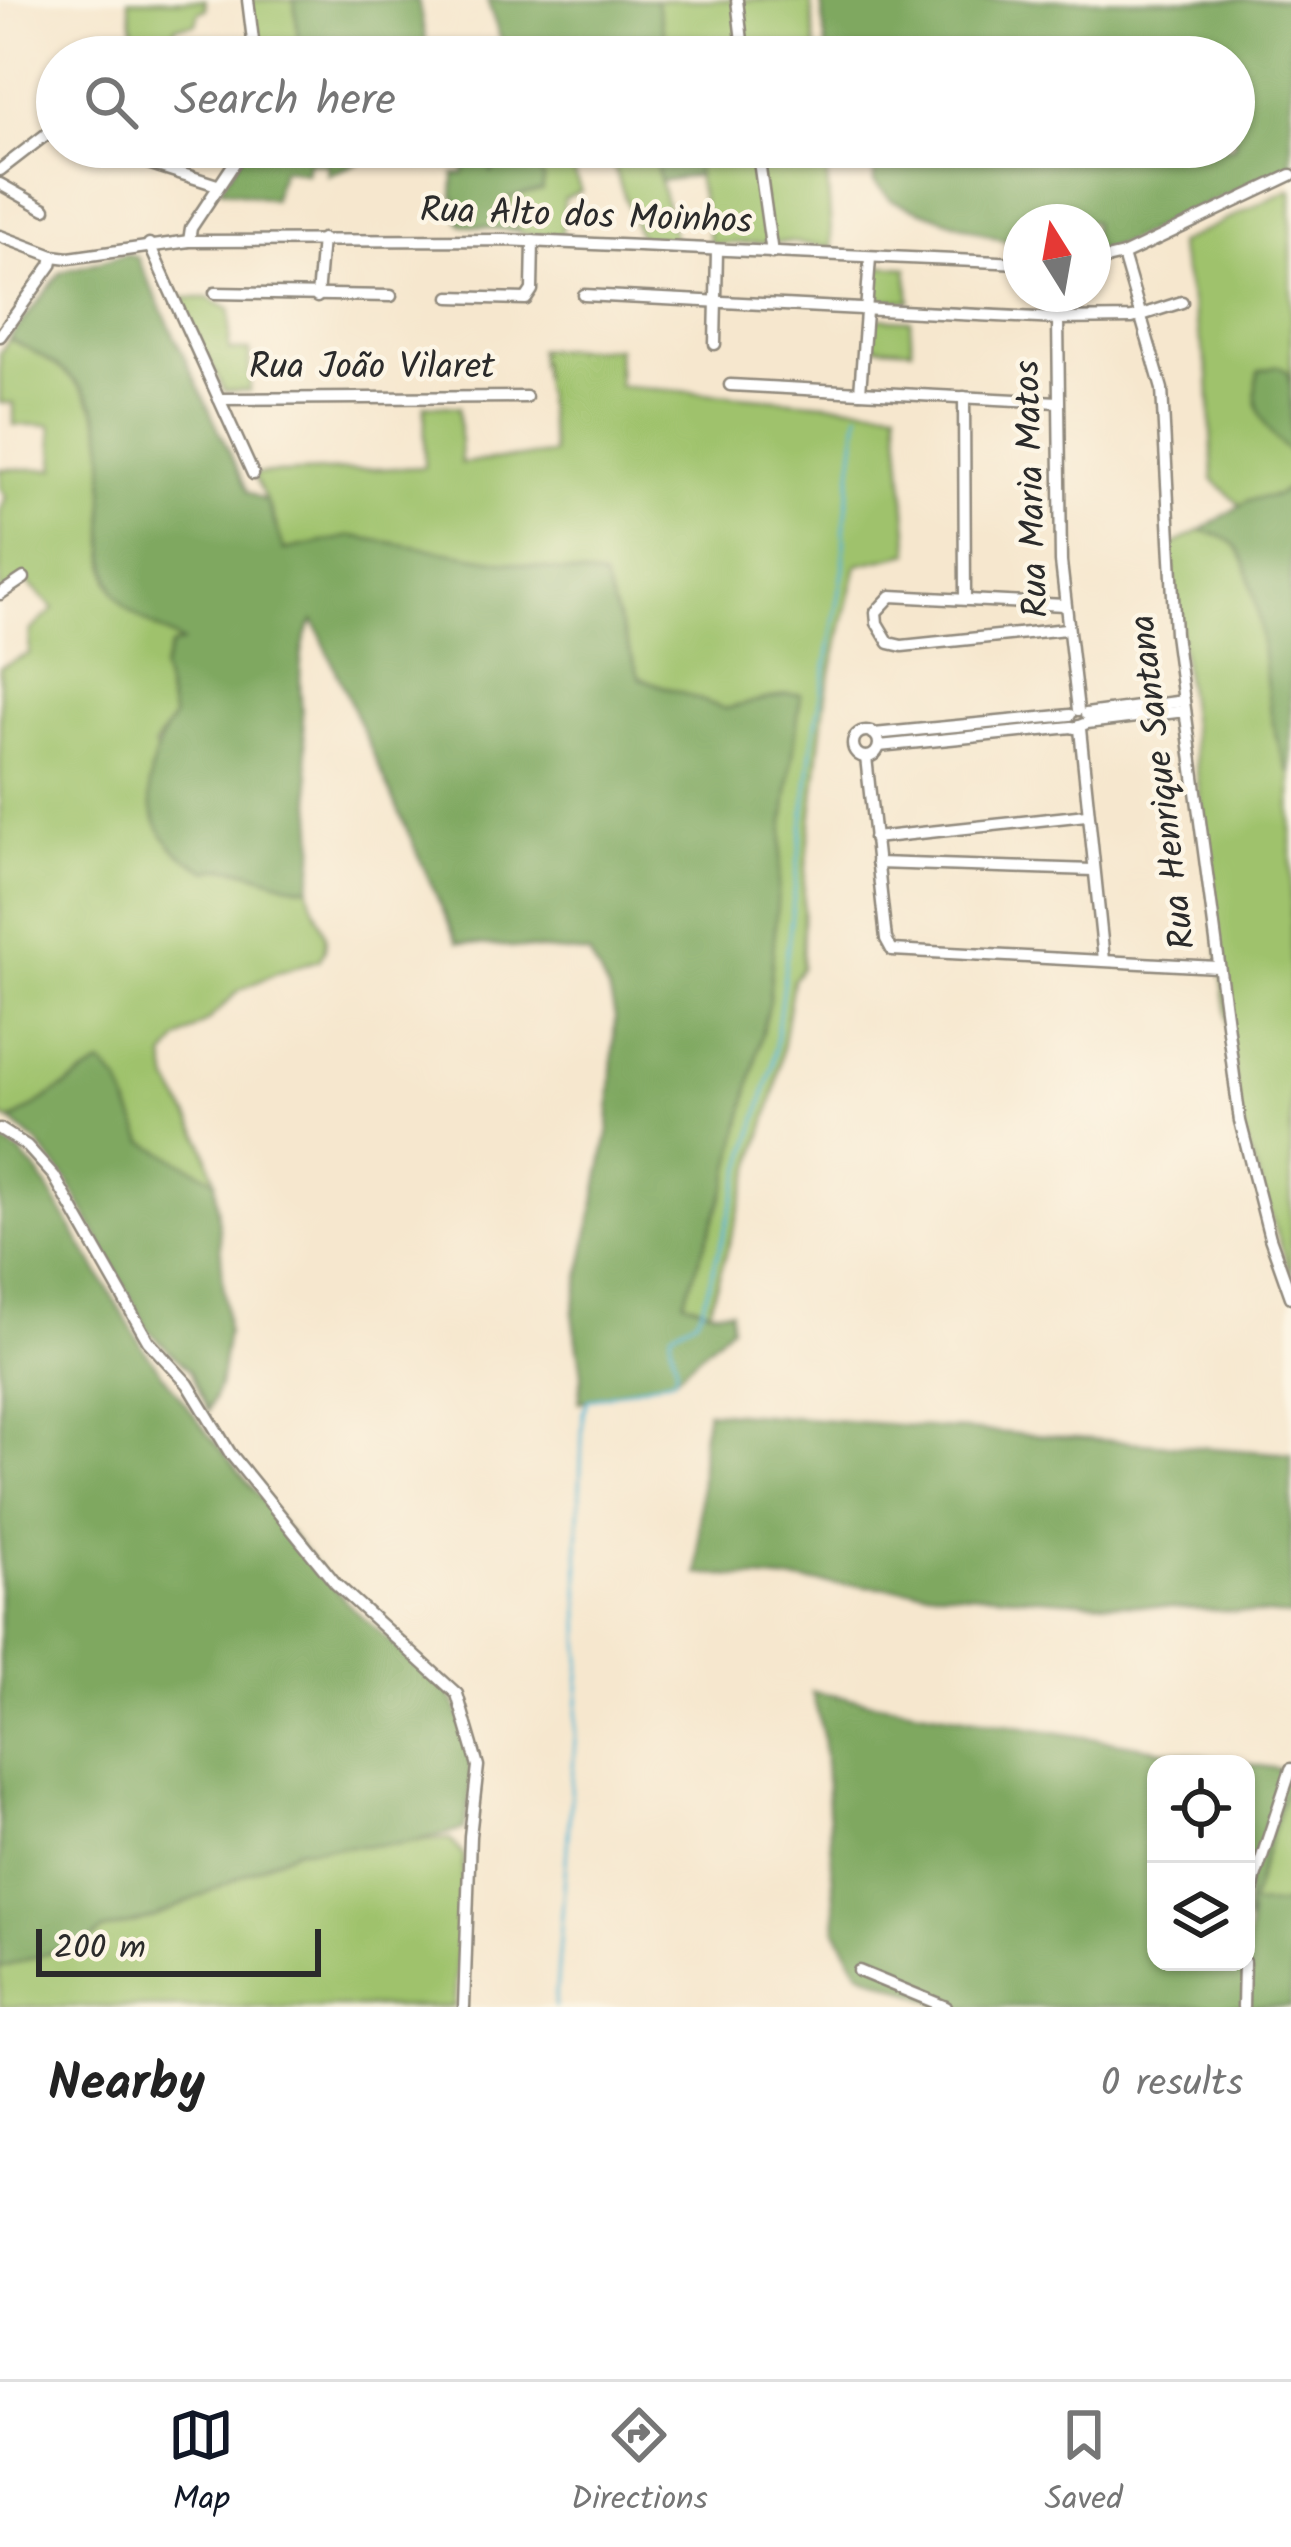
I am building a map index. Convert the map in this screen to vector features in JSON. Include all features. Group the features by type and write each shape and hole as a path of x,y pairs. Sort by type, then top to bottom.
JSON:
{"street":[{"path":"248,0 252,36"},
{"path":"737,0 741,36"},
{"path":"0,170 36,142"},
{"path":"164,168 218,185"},
{"path":"189,242 190,228 230,168"},
{"path":"760,168 772,254"},
{"path":"1111,258 1291,175"},
{"path":"0,184 45,209"},
{"path":"0,236 53,256 0,336"},
{"path":"316,297 322,239"},
{"name":"Rua Alto dos Moinhos","path":"53,256 83,256 149,244 322,239 533,241 1003,262"},
{"path":"450,297 526,299 532,290 533,241"},
{"path":"149,244 253,474"},
{"path":"715,344 717,251"},
{"name":"Rua Henrique Santana","path":"1124,255 1162,389 1175,634 1240,1121 1291,1298"},
{"path":"860,392 869,258"},
{"path":"215,293 391,296"},
{"path":"584,296 1058,319"},
{"name":"Rua Maria Matos","path":"1104,960 1064,605 1058,319 1142,315 1182,302"},
{"path":"730,385 1058,402"},
{"name":"Rua João Vilaret","path":"219,399 526,397"},
{"path":"964,397 965,599"},
{"path":"0,593 24,578"},
{"path":"1064,605 892,596 876,613 889,643 902,646 1066,628"},
{"path":"866,757 856,752 854,740 863,731 876,740 1184,706"},
{"path":"876,740 866,757 886,939 892,950 1217,967"},
{"path":"874,838 1086,815"},
{"path":"877,862 1093,870"},
{"path":"0,1129 27,1146 54,1177 148,1341 180,1372 230,1454 336,1584 458,1694 478,1766 470,1836 464,2007"},
{"path":"1255,1883 1291,1769"},
{"path":"859,1971 946,2007"},
{"path":"1243,2007 1244,1971"}],"green space":[{"path":"128,0 205,0 206,9 199,12 196,24 176,26 172,36 134,36"},
{"path":"248,0 294,0 298,36 252,36"},
{"path":"294,0 418,0 425,36 298,36"},
{"path":"487,0 656,0 665,36 500,36"},
{"path":"656,0 811,0 814,36 665,36"},
{"path":"821,0 1291,0 1291,165 1111,248 1111,204 1003,204 1003,240 891,200 874,182 874,168 1255,168 1255,36 825,36"},
{"path":"234,168 307,168 306,173 282,169 273,200 220,189"},
{"path":"465,168 490,168 492,172 494,168 537,168 544,179 542,190 508,198 507,209 517,231 463,225 458,219 454,174 463,174"},
{"path":"536,168 572,168 581,191 564,199 562,236 520,233 508,198 542,190"},
{"path":"614,168 657,168 675,241 640,239"},
{"path":"657,168 696,168 698,175 660,181"},
{"path":"695,168 826,168 832,247 788,242 711,244"},
{"path":"1291,189 1291,554 1213,479 1209,375 1177,244"},
{"path":"127,254 137,257 248,492 267,502 284,550 352,536 603,578 640,678 725,709 801,694 783,831 769,1001 728,1182 684,1301 709,1310 731,1310 731,1326 674,1378 579,1402 582,1373 573,1314 609,1128 615,1018 610,994 589,954 457,942 314,621 304,644 300,674 314,824 309,887 234,869 207,871 182,856 163,835 150,785 157,751 173,718 162,670 171,646 182,642 132,612 112,583 106,556 104,453 92,404 76,382 9,339 61,272"},
{"path":"878,268 907,268 910,301 875,299"},
{"path":"180,298 208,298 230,310 229,350 249,351 250,391 224,391"},
{"path":"874,318 910,320 912,349 870,346"},
{"path":"9,339 55,365 85,394 102,433 110,582 134,613 183,643 166,690 173,718 154,746 223,867 309,887 325,933 319,960 240,990 178,1040 165,1058 169,1081 203,1142 215,1180 144,1142 119,1082 101,1064 11,1121 0,1116 0,667 29,654 30,631 54,609 24,579 0,594 0,512 6,497 0,487 0,469 55,469 51,425 14,425 14,403 0,403 0,354"},
{"path":"617,348 619,386 897,409 910,553 857,565 826,693 804,884 802,968 793,980 776,1088 709,1310 682,1303 786,694 725,709 640,678 352,537 284,550 253,474 424,467 425,405 459,407 461,463 553,454 538,350"},
{"path":"1278,366 1287,371 1291,388 1291,454 1267,427 1256,395 1259,371"},
{"path":"1291,486 1291,775 1274,729 1256,604 1244,562 1232,542 1201,530 1249,500 1277,495"},
{"path":"1201,530 1232,542 1247,563 1261,620 1281,751 1291,775 1291,1276 1240,1121 1169,547"},
{"path":"101,1064 119,1082 144,1142 215,1180 227,1331 219,1386 208,1411 190,1371 148,1330 67,1180 38,1144 11,1121"},
{"path":"0,1140 39,1174 145,1351 209,1435 348,1604 451,1696 464,1728 470,1762 464,1830 400,1844 298,1849 153,1918 0,1968"},
{"path":"707,1411 1291,1454 1291,1616 698,1574"},
{"path":"812,1692 1194,1755 1147,1755 1147,1971 1245,1971 1245,1978 1246,1971 1255,1971 1255,1905 1291,1904 1291,2007 946,2007 859,1971 836,1930 823,1734"},
{"path":"1255,1765 1291,1771 1255,1889"},
{"path":"1291,1769 1291,1904 1255,1905 1255,1888"},
{"path":"450,1839 464,1855 454,2007 0,2007 0,1968 153,1918 298,1849"}],"waterway":[{"path":"555,2007 581,1661 578,1543 583,1412 588,1400 674,1378 672,1332 696,1318 702,1308 773,1065 813,741 844,568 844,529 859,412"}]}
